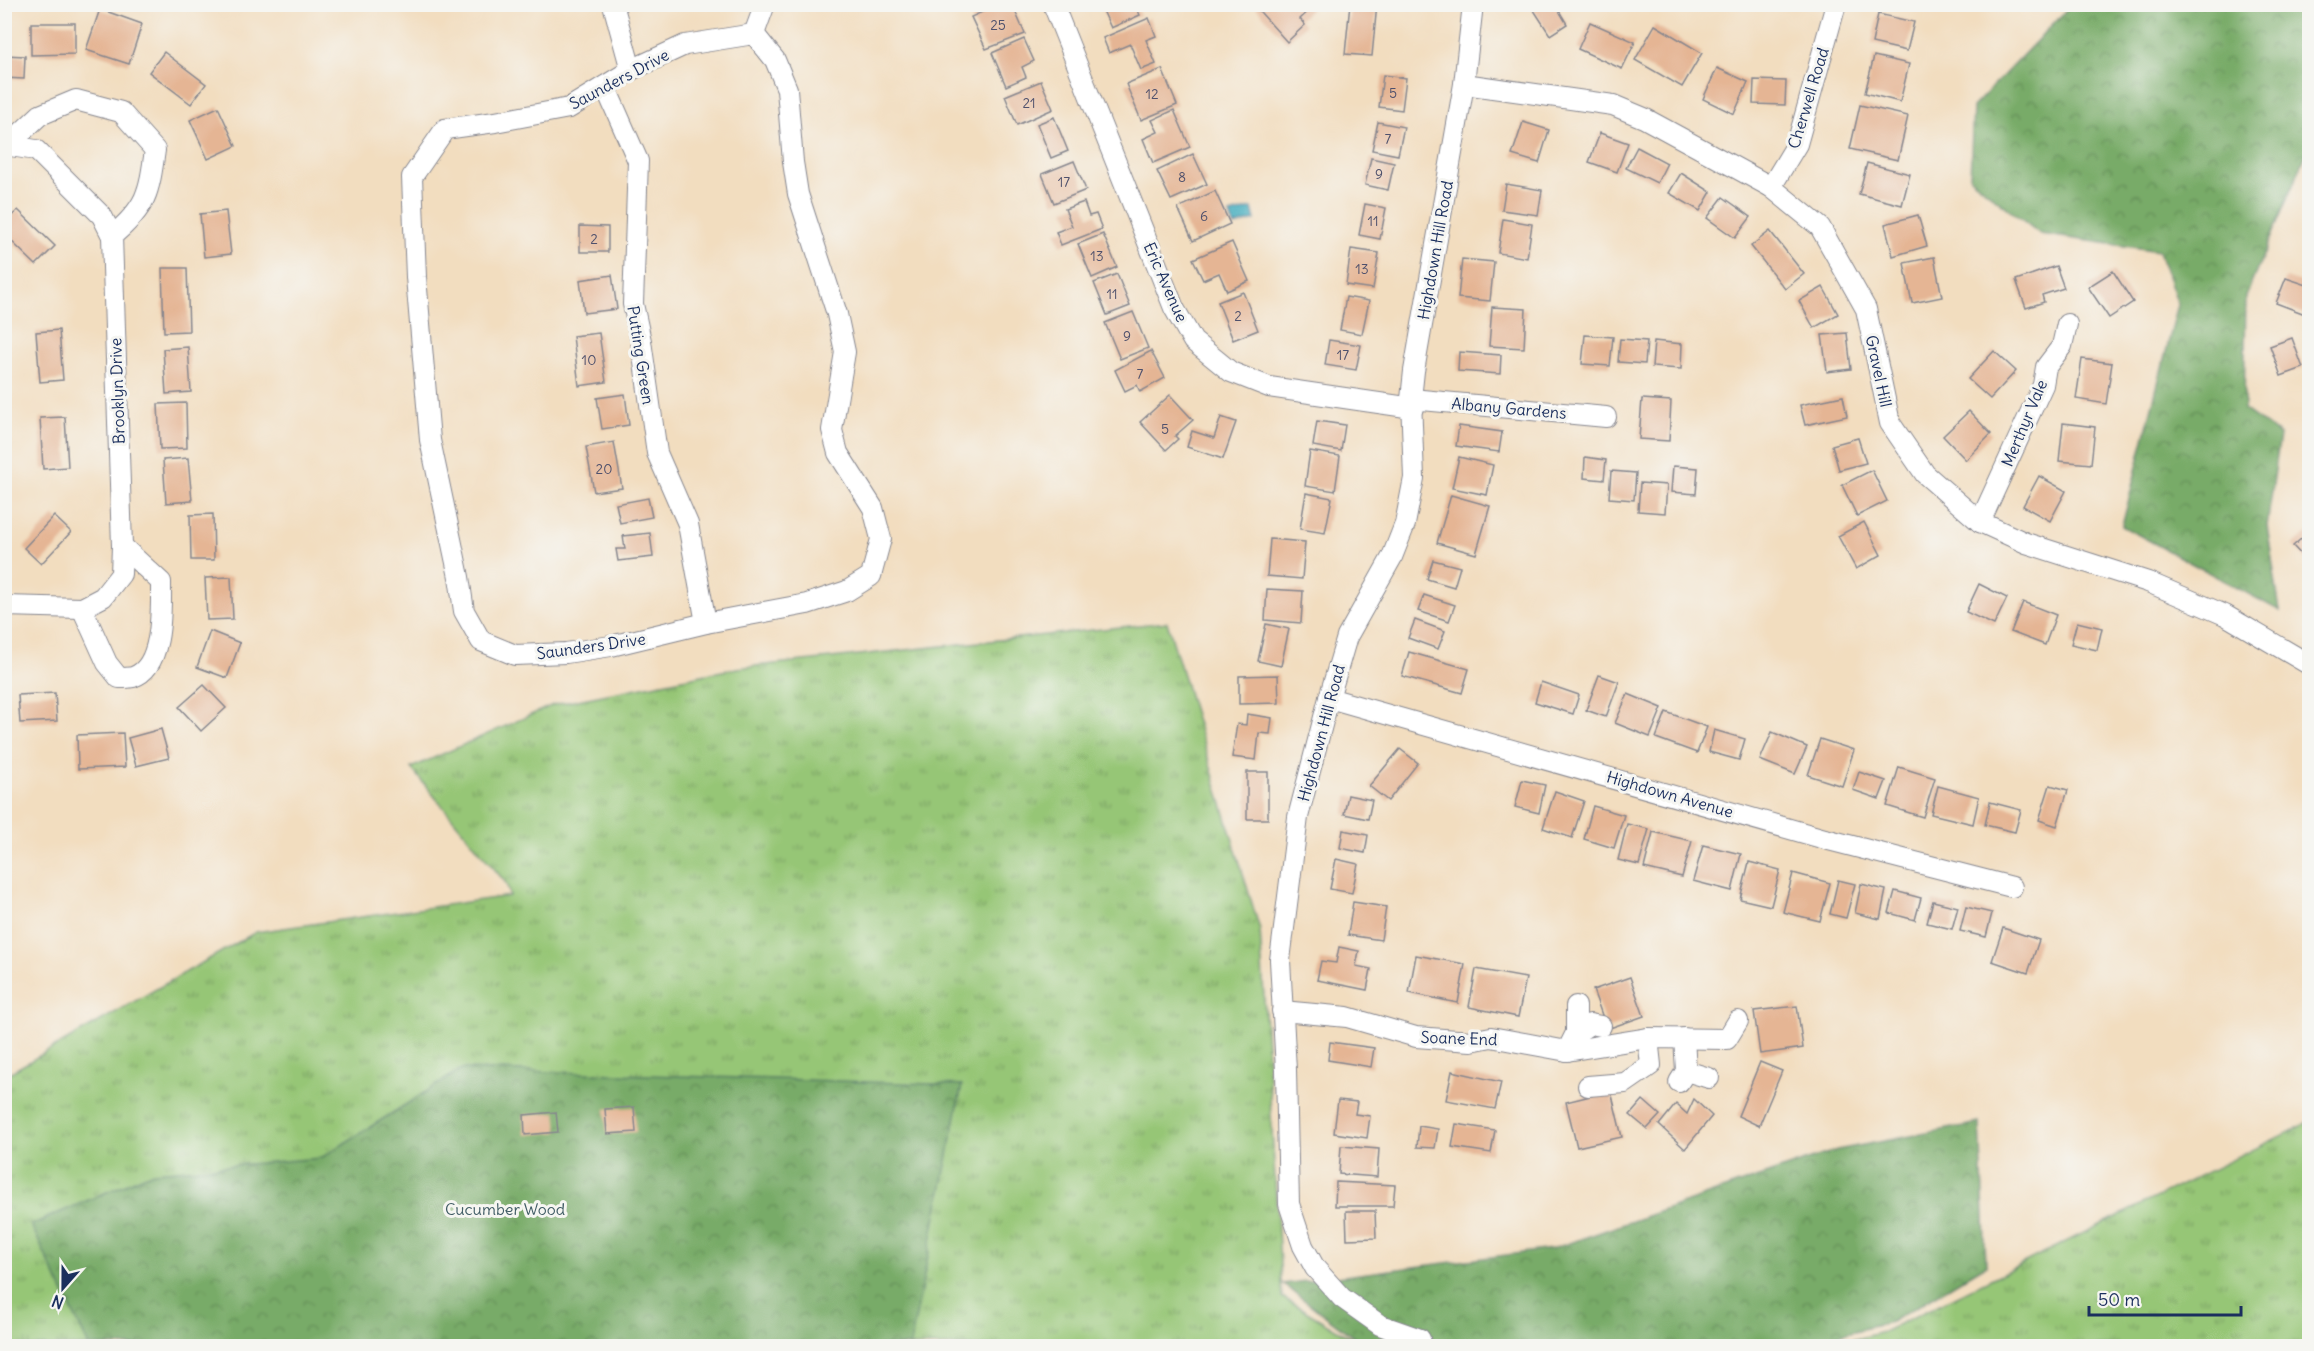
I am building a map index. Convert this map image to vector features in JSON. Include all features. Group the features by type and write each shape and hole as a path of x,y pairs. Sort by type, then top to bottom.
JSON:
{"street":[{"path":"613,4 631,70"},
{"path":"754,34 765,4"},
{"name":"Eric Avenue","path":"1053,4 1174,308 1193,341 1231,372 1269,387 1412,403"},
{"name":"Highdown Hill Road","path":"1420,1338 1380,1325 1342,1298 1315,1268 1303,1246 1289,1204 1286,1070 1280,960 1298,818 1329,698 1347,637 1392,557 1405,524 1414,478 1412,403 1414,371 1464,84 1473,4"},
{"name":"Cherwell Road","path":"1771,187 1797,144 1836,4"},
{"name":"Saunders Drive","path":"754,34 775,60 787,89 798,194 837,314 845,352 832,430 838,453 873,508 881,539 871,576 847,591 807,604 706,623 649,638 566,653 515,656 481,640 464,611 430,440 416,277 412,177 445,129 569,108 631,70 685,45 754,34"},
{"name":"Gravel Hill","path":"1464,84 1613,105 1644,117 1771,187 1820,227 1866,309 1890,423 1925,474 1980,522 2026,543 2148,582 2225,615 2310,665"},
{"name":"Putting Green","path":"604,86 638,160 633,304 657,453 688,524 706,623"},
{"name":"Brooklyn Drive","path":"6,145 40,115 76,100 121,112 154,150 150,189 133,219 112,236"},
{"name":"Brooklyn Drive","path":"6,145 36,150 102,216 112,236 121,574 103,597 82,608"},
{"name":"Merthyr Vale","path":"1980,522 2043,386 2046,367 2062,346 2067,324"},
{"name":"Albany Gardens","path":"1412,403 1606,417"},
{"path":"4,606 82,608 107,663 119,678 135,676 151,661 162,626 161,582 122,546"},
{"name":"Highdown Avenue","path":"1329,698 1826,839 2012,887"},
{"path":"1567,1051 1576,1033 1576,1006"},
{"name":"Soane End","path":"1282,1011 1347,1017 1416,1037 1471,1041 1491,1037 1567,1051 1648,1038 1727,1039 1738,1021"},
{"path":"1576,1033 1590,1024 1601,1026"},
{"path":"1588,1086 1625,1083 1651,1065 1648,1038"},
{"path":"1684,1038 1682,1076 1708,1077"}],"green space":[{"path":"2072,4 2309,5 2309,147 2246,296 2244,409 2280,435 2267,526 2280,611 2122,526 2178,304 2159,251 2040,234 1970,178 1973,107"},
{"path":"1167,622 1260,930 1282,1297 1364,1346 5,1346 4,1076 256,932 510,896 506,883 411,768 553,705 737,668"},
{"name":"Cucumber Wood","path":"462,1069 962,1085 910,1346 89,1346 31,1225 153,1172 321,1158"},
{"path":"2309,1122 2309,1346 1827,1346 1883,1332"},
{"path":"1980,1123 1986,1265 1891,1322 1793,1346 1373,1346 1360,1342 1283,1284 1552,1249 1837,1150"}],"water":[{"path":"1252,208 1255,220 1234,226 1230,214"}],"building":[{"path":"1000,4 1012,4 1025,34 986,49 971,17"},
{"path":"1100,4 1135,4 1140,15 1111,28"},
{"path":"1253,4 1309,4 1312,8 1300,19 1305,25 1287,42"},
{"path":"1350,4 1377,4 1372,56 1345,54"},
{"path":"1530,4 1555,4 1567,24 1550,35"},
{"path":"100,9 142,24 129,64 86,50"},
{"path":"1878,14 1914,22 1907,51 1872,43"},
{"path":"1149,18 1156,36 1146,40 1156,64 1141,70 1130,44 1109,53 1103,38"},
{"path":"1590,22 1635,42 1622,69 1578,49"},
{"path":"31,23 75,23 75,54 31,55"},
{"path":"1655,25 1702,53 1682,87 1635,60"},
{"path":"1024,39 1034,61 1022,67 1026,77 1006,86 992,53"},
{"path":"164,52 206,84 191,104 149,72"},
{"path":"4,55 25,56 24,79 4,78"},
{"path":"1874,56 1909,64 1900,102 1865,93"},
{"path":"1717,68 1748,82 1734,114 1703,99"},
{"path":"1162,69 1177,105 1141,120 1126,84"},
{"path":"1383,75 1406,78 1402,110 1379,107"},
{"path":"1754,80 1786,81 1785,105 1753,104"},
{"path":"1041,81 1053,109 1017,125 1005,96"},
{"path":"1860,105 1908,116 1898,160 1850,149"},
{"path":"218,107 236,146 208,159 190,120"},
{"path":"1174,110 1190,147 1153,163 1143,139 1158,132 1152,120"},
{"path":"1054,117 1068,151 1051,158 1037,124"},
{"path":"1378,122 1404,127 1398,155 1372,150"},
{"path":"1523,122 1549,130 1539,163 1512,155"},
{"path":"1600,133 1628,143 1617,172 1589,162"},
{"path":"1637,147 1667,163 1657,183 1626,168"},
{"path":"1193,154 1207,184 1171,200 1157,171"},
{"path":"1371,158 1394,163 1388,190 1365,185"},
{"path":"1074,161 1086,190 1054,203 1042,174"},
{"path":"1867,163 1910,174 1902,205 1859,194"},
{"path":"1681,173 1711,192 1700,211 1669,193"},
{"path":"1506,184 1542,190 1538,215 1502,210"},
{"path":"1215,191 1230,224 1193,241 1178,208"},
{"path":"1723,197 1751,217 1735,238 1707,218"},
{"path":"1084,202 1089,216 1096,214 1102,229 1061,245 1056,232 1072,226 1065,209"},
{"path":"1365,204 1386,208 1380,239 1359,235"},
{"path":"18,210 55,246 36,265 4,234 4,223"},
{"path":"226,211 231,254 204,257 200,214"},
{"path":"1918,215 1927,246 1893,256 1885,224"},
{"path":"1503,219 1532,224 1527,258 1498,253"},
{"path":"580,226 608,227 608,252 580,252"},
{"path":"1770,231 1804,274 1785,289 1751,246"},
{"path":"1103,234 1117,267 1092,278 1078,244"},
{"path":"1232,242 1249,281 1227,291 1219,273 1203,280 1193,259"},
{"path":"1351,249 1379,253 1373,289 1346,285"},
{"path":"1934,257 1942,297 1912,303 1904,263"},
{"path":"1462,259 1494,262 1490,301 1458,298"},
{"path":"2056,266 2064,288 2042,295 2044,302 2026,308 2016,280"},
{"path":"162,268 187,268 189,331 164,332"},
{"path":"2113,271 2133,302 2109,318 2088,287"},
{"path":"1117,274 1130,306 1107,315 1094,283"},
{"path":"612,275 617,309 584,313 580,280"},
{"path":"2286,278 2310,286 2310,300 2305,314 2276,303"},
{"path":"1823,287 1838,314 1814,328 1799,301"},
{"path":"1243,292 1258,330 1233,340 1218,302"},
{"path":"1346,297 1369,301 1362,334 1340,330"},
{"path":"1492,307 1526,309 1524,348 1489,346"},
{"path":"1133,312 1148,348 1120,359 1105,323"},
{"path":"59,330 63,380 40,382 36,332"},
{"path":"599,333 606,382 579,386 573,336"},
{"path":"1847,333 1851,369 1827,372 1822,335"},
{"path":"1585,335 1613,337 1610,366 1582,364"},
{"path":"2292,338 2303,368 2281,376 2270,346"},
{"path":"1620,339 1647,341 1645,364 1618,362"},
{"path":"1329,340 1361,345 1356,370 1325,365"},
{"path":"1654,341 1682,344 1681,369 1652,367"},
{"path":"188,347 191,392 166,394 163,349"},
{"path":"1151,351 1165,378 1140,392 1137,385 1125,391 1115,370"},
{"path":"1994,351 2016,371 1990,399 1968,379"},
{"path":"1459,352 1501,355 1500,374 1458,371"},
{"path":"2082,359 2112,363 2106,404 2076,399"},
{"path":"625,394 629,425 602,429 597,398"},
{"path":"1170,395 1193,420 1175,436 1178,439 1166,450 1140,422"},
{"path":"1843,396 1847,416 1805,425 1800,405"},
{"path":"1642,399 1671,401 1669,441 1639,439"},
{"path":"186,403 187,448 160,449 158,404"},
{"path":"1969,411 1991,434 1966,460 1943,436"},
{"path":"65,417 68,467 43,469 40,418"},
{"path":"1221,417 1236,422 1223,459 1187,447 1192,431 1214,438"},
{"path":"1317,421 1345,425 1341,451 1313,446"},
{"path":"2063,423 2095,427 2091,464 2059,461"},
{"path":"1459,426 1502,432 1499,452 1456,446"},
{"path":"1858,438 1866,463 1839,470 1832,445"},
{"path":"614,442 622,488 594,492 586,447"},
{"path":"1310,451 1340,456 1335,491 1305,486"},
{"path":"1459,457 1493,465 1487,495 1452,488"},
{"path":"1585,457 1606,460 1604,480 1584,478"},
{"path":"188,458 192,501 166,503 163,460"},
{"path":"1673,466 1698,468 1696,494 1671,492"},
{"path":"1872,470 1887,501 1857,516 1842,485"},
{"path":"1611,471 1636,473 1634,500 1609,498"},
{"path":"2039,476 2066,491 2050,521 2023,506"},
{"path":"1640,483 1667,485 1665,513 1638,511"},
{"path":"1306,493 1332,498 1325,533 1300,529"},
{"path":"1451,495 1490,506 1476,554 1437,543"},
{"path":"648,498 652,517 620,523 616,504"},
{"path":"213,514 214,560 191,560 190,515"},
{"path":"54,516 71,532 41,564 24,548"},
{"path":"1864,522 1881,555 1856,569 1838,536"},
{"path":"2310,531 2310,564 2293,546"},
{"path":"650,533 653,557 618,561 616,549 625,549 623,536"},
{"path":"1270,539 1305,542 1302,579 1267,576"},
{"path":"1433,560 1460,567 1454,587 1427,579"},
{"path":"231,577 233,619 207,620 205,578"},
{"path":"1979,584 2007,598 1994,625 1966,612"},
{"path":"1267,589 1303,591 1301,623 1265,620"},
{"path":"1424,595 1455,605 1449,621 1418,611"},
{"path":"2023,602 2056,615 2045,645 2011,632"},
{"path":"1415,620 1445,631 1438,649 1408,638"},
{"path":"2077,622 2102,628 2097,650 2071,644"},
{"path":"1266,624 1289,629 1281,666 1258,661"},
{"path":"210,631 240,643 227,678 197,667"},
{"path":"1409,652 1469,669 1462,693 1402,676"},
{"path":"1278,675 1279,703 1239,704 1239,676"},
{"path":"1599,675 1619,682 1606,717 1586,710"},
{"path":"1541,682 1579,695 1573,714 1535,702"},
{"path":"204,685 226,708 201,731 179,707"},
{"path":"55,693 57,721 20,723 18,695"},
{"path":"1628,694 1662,708 1650,737 1615,723"},
{"path":"1666,712 1707,727 1697,753 1656,738"},
{"path":"1247,714 1272,718 1270,734 1259,733 1256,760 1232,757 1237,724 1246,725"},
{"path":"161,729 169,758 136,766 128,738"},
{"path":"1714,730 1745,739 1739,760 1709,752"},
{"path":"1772,732 1807,747 1795,774 1760,760"},
{"path":"123,733 125,767 78,769 77,735"},
{"path":"1820,739 1854,750 1842,786 1808,775"},
{"path":"1400,749 1418,763 1388,801 1369,786"},
{"path":"1899,767 1935,778 1923,817 1887,806"},
{"path":"1247,772 1268,772 1268,819 1247,819"},
{"path":"1859,772 1886,781 1879,799 1853,790"},
{"path":"1522,780 1545,785 1539,813 1515,807"},
{"path":"2050,785 2068,790 2057,826 2039,820"},
{"path":"1938,786 1979,797 1973,824 1931,814"},
{"path":"1555,791 1584,801 1572,838 1543,828"},
{"path":"1348,795 1372,800 1368,819 1344,814"},
{"path":"1990,802 2021,810 2015,832 1985,825"},
{"path":"1593,806 1624,815 1614,848 1584,839"},
{"path":"1627,824 1649,829 1639,865 1618,860"},
{"path":"1343,830 1368,835 1365,853 1340,848"},
{"path":"1653,832 1692,841 1682,877 1644,868"},
{"path":"1703,845 1741,854 1732,891 1693,881"},
{"path":"1336,859 1358,864 1352,893 1330,889"},
{"path":"1749,862 1780,870 1771,906 1740,899"},
{"path":"1793,873 1830,883 1820,921 1783,912"},
{"path":"1838,880 1855,884 1846,918 1830,914"},
{"path":"1861,884 1886,890 1880,919 1855,913"},
{"path":"1895,891 1921,898 1915,920 1889,913"},
{"path":"1933,901 1958,907 1952,929 1927,923"},
{"path":"1353,902 1386,907 1381,940 1348,935"},
{"path":"1966,907 1992,913 1986,937 1960,931"},
{"path":"2003,928 2039,940 2028,973 1992,961"},
{"path":"1339,947 1359,951 1356,966 1371,969 1367,990 1317,980 1321,961 1336,963"},
{"path":"1416,955 1465,964 1458,1003 1409,993"},
{"path":"1476,969 1526,978 1518,1017 1469,1007"},
{"path":"1630,977 1644,1016 1607,1029 1593,990"},
{"path":"1797,1006 1803,1048 1760,1054 1754,1011"},
{"path":"1330,1042 1374,1048 1371,1067 1328,1060"},
{"path":"1760,1062 1782,1071 1759,1126 1738,1116"},
{"path":"1452,1071 1501,1082 1495,1109 1446,1100"},
{"path":"1611,1091 1622,1137 1577,1147 1566,1102"},
{"path":"1694,1099 1712,1116 1685,1149 1659,1125 1676,1104 1687,1114"},
{"path":"1338,1100 1357,1102 1355,1114 1370,1116 1367,1138 1334,1133"},
{"path":"1643,1100 1660,1115 1647,1129 1630,1115"},
{"path":"634,1107 636,1132 607,1134 605,1109"},
{"path":"556,1112 558,1132 525,1135 524,1115"},
{"path":"1456,1124 1495,1130 1491,1153 1452,1147"},
{"path":"1419,1126 1438,1129 1435,1148 1417,1147"},
{"path":"1341,1146 1379,1149 1377,1177 1339,1174"},
{"path":"1336,1182 1395,1185 1393,1206 1335,1206"},
{"path":"1346,1211 1375,1211 1376,1238 1347,1239"}]}
